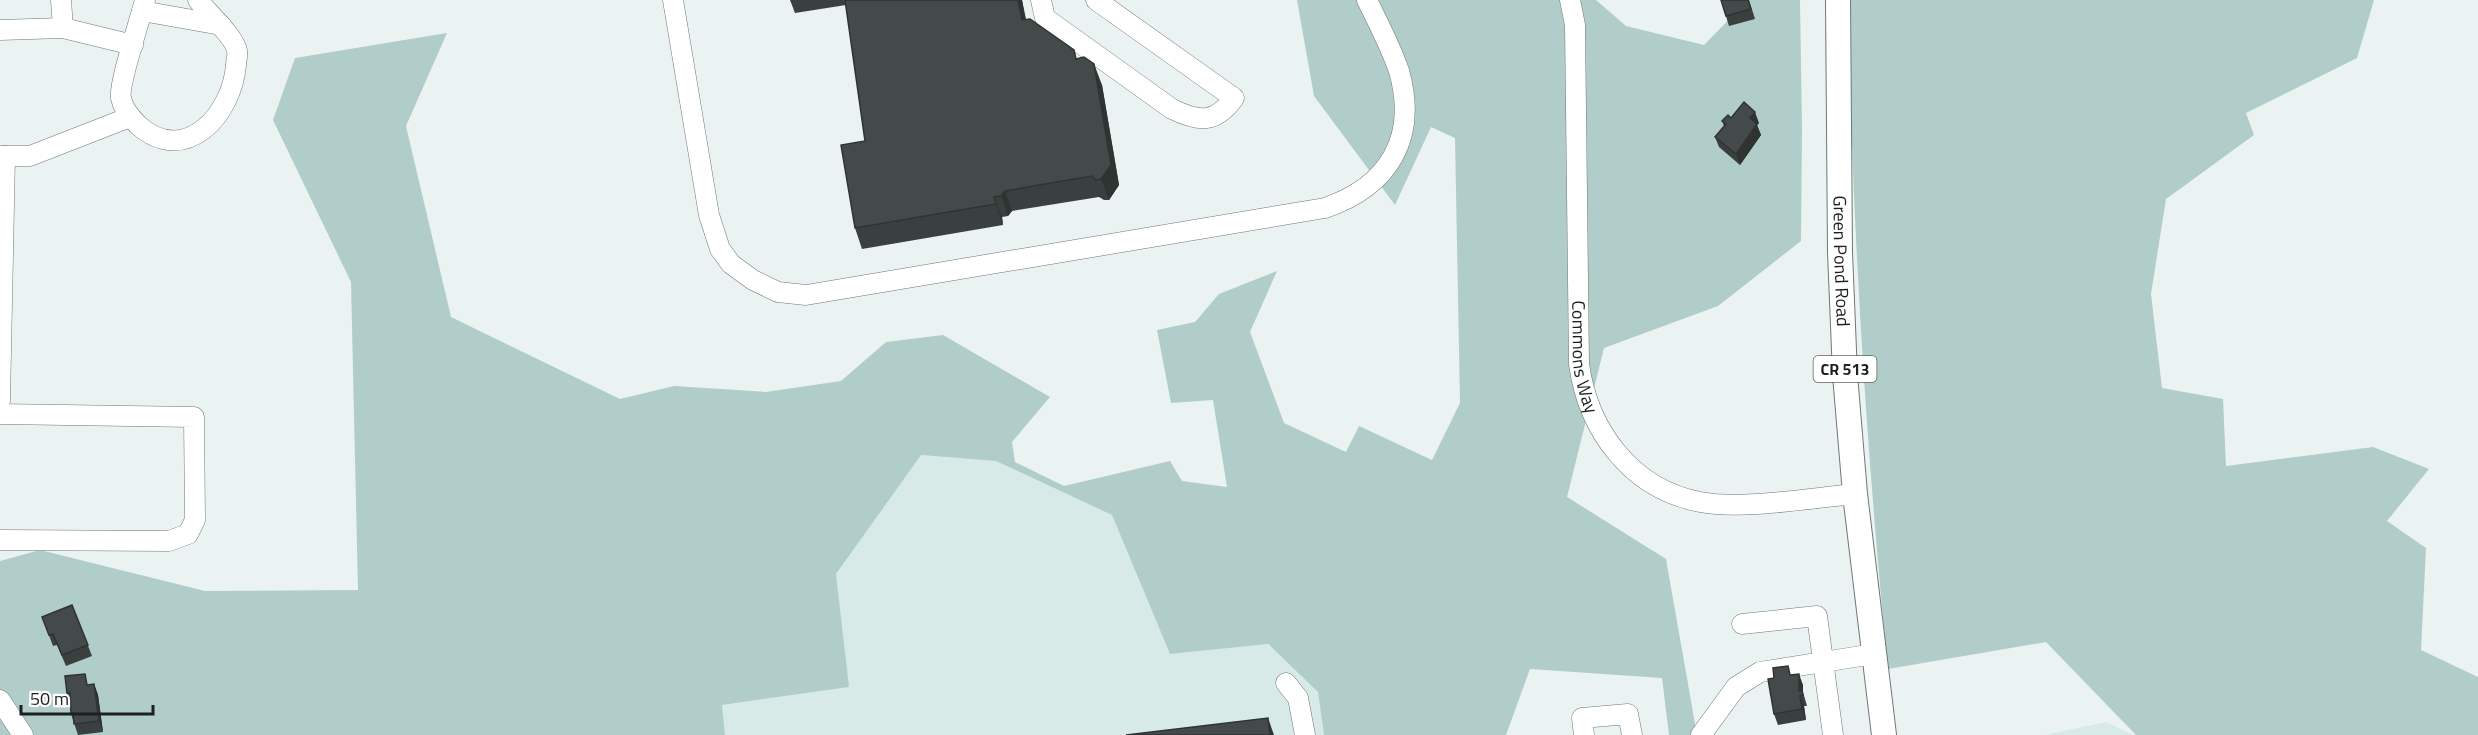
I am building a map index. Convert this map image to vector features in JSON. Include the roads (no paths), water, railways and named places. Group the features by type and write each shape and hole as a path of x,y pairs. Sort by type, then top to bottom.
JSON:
{"main road":[{"name":"Green Pond Road","path":"1838,0 1840,252 1845,375 1855,494 1884,735"}],"street":[{"path":"61,0 63,28"},
{"path":"198,0 220,25 237,50 235,79 223,110 202,131 181,140 151,136 130,117 121,97 123,77 144,5 220,25"},
{"path":"673,0 709,215 720,249 731,264 753,279 778,292 806,295 1313,210 1346,200 1377,179 1392,158 1404,126 1405,105 1398,69 1367,0"},
{"path":"1041,0 1045,18 1172,109 1187,117 1206,119 1221,113 1234,98 1096,0"},
{"name":"Commons Way","path":"1570,0 1575,25 1579,364 1582,387 1599,428 1612,450 1640,475 1676,496 1701,502 1732,505 1855,494"},
{"path":"0,30 63,28 134,45"},
{"path":"0,401 3,156 30,156 130,117"},
{"path":"0,414 194,417 195,509 195,520 188,534 169,541 0,540"},
{"path":"1742,624 1817,615 1833,735"},
{"path":"1701,735 1736,687 1760,672 1874,654"},
{"path":"1286,682 1298,698 1305,735"},
{"path":"0,700 23,735"},
{"path":"1584,735 1582,718 1629,714 1632,735"}]}
